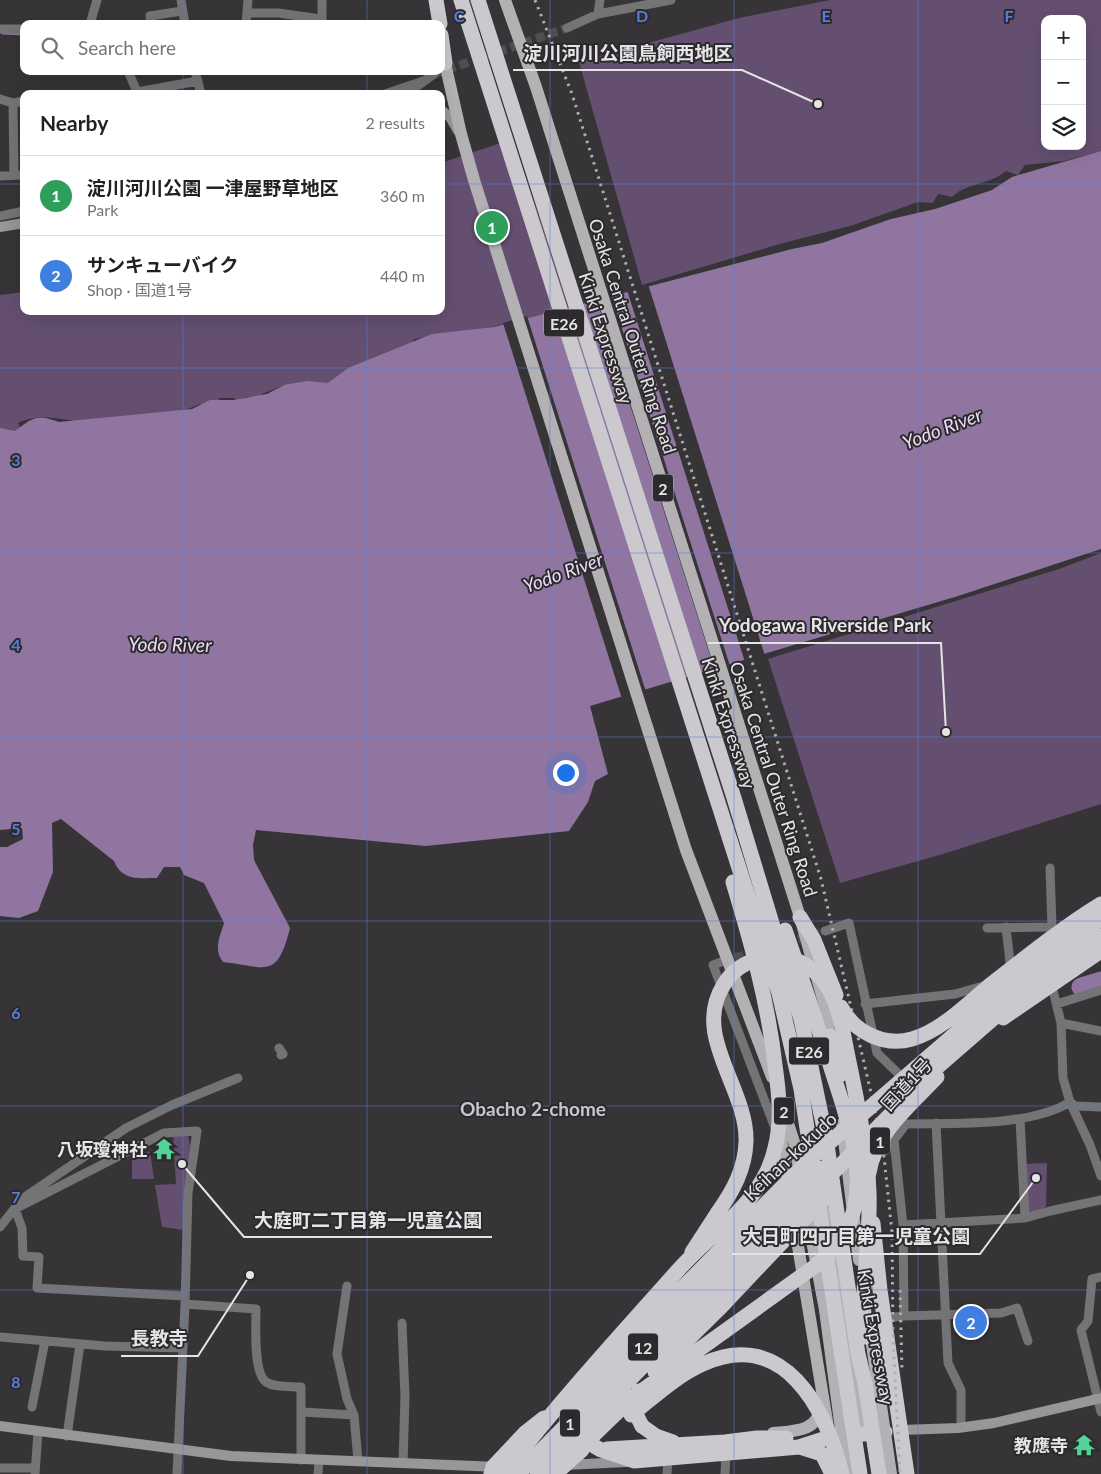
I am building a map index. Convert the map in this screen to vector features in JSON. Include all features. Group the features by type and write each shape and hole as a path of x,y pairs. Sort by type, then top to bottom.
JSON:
{"highway":[{"path":"436,0 438,20"},
{"name":"Kinki Expressway","path":"461,0 764,946 795,1062 812,1159 860,1474"},
{"name":"Kinki Expressway","path":"478,0 734,798 809,1049 826,1138 858,1354 865,1383 879,1474"},
{"path":"496,1472 685,1262 739,1211 762,1180 775,1150 779,1113 770,1027 758,969 693,744 684,699"},
{"path":"573,1455 633,1398 824,1258 843,1236 856,1204 857,1170 839,1094 777,906 734,798"},
{"path":"800,917 814,940 833,1008 870,1036 900,1041 918,1037 937,1027 1036,950 1101,904"},
{"name":"Keihan-kokudo","path":"930,1066 956,1032 1026,974 1101,919"},
{"name":"Keihan-kokudo","path":"902,1430 830,1437 799,1447 634,1461 601,1450 582,1439 570,1423 571,1407 583,1388 807,1162 1033,984 1101,936"},
{"name":"国道1号","path":"902,1430 880,1290 870,1188 871,1162 884,1135 939,1074 1000,1020 1101,951"},
{"path":"685,1262 735,1186 745,1154 745,1128 740,1102 714,1030 716,999 730,975 746,963 770,956 798,960 814,970 827,984 838,1010 868,1166 870,1221 863,1293 866,1353 865,1383"},
{"path":"830,1036 847,1105 880,1290"},
{"name":"1","path":"822,1174 930,1066"},
{"name":"1","path":"679,1444 656,1436 642,1426 635,1412 637,1395 642,1386 787,1239 930,1066"},
{"name":"12","path":"518,1474 773,1225 822,1174"},
{"path":"536,1474 773,1225"},
{"path":"553,1470 693,1369 715,1359 741,1355 774,1363 787,1371 800,1383 821,1415 842,1474"},
{"name":"1","path":"496,1472 530,1429 583,1388"},
{"name":"1","path":"902,1430 907,1474"},
{"name":"Keihan-kokudo","path":"601,1450 757,1438 768,1440 821,1435 830,1437"},
{"path":"830,1437 834,1474"},
{"path":"799,1447 822,1454 834,1474"}],"main road":[{"path":"430,0 437,20"},
{"name":"Osaka Central Outer Ring Road","path":"505,0 536,87 800,917"},
{"name":"2","path":"445,63 447,109 460,134 686,850 762,1044 794,1142 825,1310 847,1474"},
{"path":"0,227 20,224"},
{"path":"833,1008 830,1036 859,1260 891,1474"},
{"path":"833,1008 812,1069 810,1108 863,1434"},
{"path":"762,1044 782,1145 830,1437"},
{"path":"757,1438 769,1433 806,1428 815,1422 820,1412 820,1371"},
{"path":"902,1430 994,1423 1099,1399"},
{"path":"0,1426 231,1456 403,1463 496,1472 541,1454 601,1450"},
{"path":"541,1454 547,1458 553,1470"},
{"path":"478,1474 553,1470 634,1461"},
{"path":"543,1474 553,1470"}],"street":[{"path":"91,20 96,0"},
{"path":"181,0 184,20"},
{"path":"246,20 248,0"},
{"path":"321,20 322,0"},
{"path":"598,14 600,0"},
{"path":"567,28 598,14 671,0"},
{"path":"150,20 150,16 182,11"},
{"path":"247,13 278,13 316,20"},
{"path":"0,29 20,29"},
{"path":"130,75 137,90"},
{"path":"412,90 433,75"},
{"path":"148,90 196,76 200,90"},
{"path":"397,90 426,80"},
{"path":"0,99 20,102"},
{"path":"0,176 18,175 14,102"},
{"path":"0,216 20,212"},
{"path":"1036,967 1050,942 1052,927 1050,868"},
{"path":"825,931 848,923 877,1053 921,1095"},
{"path":"1006,927 1011,973"},
{"path":"988,928 1052,927"},
{"path":"717,964 782,1145"},
{"path":"865,1004 962,993 1011,973 1036,967 1041,970 1052,984 1058,1004 1061,1023 1063,1078 1070,1102 1090,1145 1101,1176"},
{"path":"1058,1004 1101,990"},
{"path":"1061,1023 1101,1031"},
{"path":"0,1227 22,1199 126,1128 172,1104 238,1078"},
{"path":"1070,1102 1075,1106 1101,1107"},
{"path":"904,1316 903,1225 894,1140 906,1124 1020,1119 1061,1108 1070,1102"},
{"path":"1020,1119 1025,1218"},
{"path":"936,1123 944,1316 948,1363 961,1390 961,1427"},
{"path":"15,1209 164,1133 197,1131 188,1193 177,1474"},
{"path":"903,1225 1025,1218 1050,1210 1101,1200"},
{"path":"15,1209 22,1228 23,1256 39,1257 38,1288 185,1300 256,1309 256,1350 260,1376 271,1385 301,1387 301,1460"},
{"path":"1101,1277 1092,1279 1088,1321 1081,1330 1101,1412"},
{"path":"347,1286 337,1354 347,1399 354,1416 358,1461"},
{"path":"884,1318 1001,1313 1017,1308 1028,1341"},
{"path":"402,1323 405,1397 403,1463"},
{"path":"0,1337 80,1344 183,1348"},
{"path":"32,1407 45,1341"},
{"path":"67,1436 80,1344"},
{"path":"302,1412 354,1416"},
{"path":"0,1468 35,1471 38,1432"},
{"path":"725,1474 726,1453"},
{"path":"667,1474 668,1458"},
{"path":"318,1474 319,1461"}],"shaded area":[{"path":"830,0 1101,0 1101,151 1064,161 1025,165 1018,175 1006,171 992,179 964,189 952,197 938,194 933,203 918,202 850,226 783,243 642,285 579,62 739,18"},
{"path":"512,139 571,307 488,328 414,339 409,349 327,386 284,385 262,394 259,400 246,397 239,401 233,398 219,398 221,407 200,404 180,412 78,422 55,418 32,418 18,423 21,430 0,434 0,295 20,292 20,315 445,315 445,162"},
{"path":"1101,553 1101,804 943,854 840,883 768,659 1059,569"},
{"path":"173,1135 188,1136 190,1145 184,1230 162,1227 155,1185 176,1184"},
{"path":"150,1152 154,1179 132,1179 132,1155"},
{"path":"1047,1163 1046,1207 1029,1214 1027,1212 1024,1164"}],"water":[{"name":"Yodo River","path":"1101,151 1101,549 958,596 590,706 608,774 595,781 588,802 569,831 426,846 256,830 253,845 254,860 290,928 280,956 275,963 268,966 260,967 223,962 218,948 224,923 204,883 184,875 180,867 164,867 157,878 137,878 126,875 121,872 114,861 61,819 52,823 53,872 38,911 19,918 0,916 0,847 7,847 23,839 22,828 0,830 0,428 15,431 36,418 45,418 59,422 192,409 210,400 234,400 267,394 284,385 307,381 328,383 348,368 432,334 494,327 792,249 822,243 891,219 935,209 992,190 1012,177"}],"pier":[{"path":"648,284 765,656 745,662 627,290"},
{"path":"611,294 730,666 715,671 596,298"},
{"path":"527,316 646,692 622,699 503,323"}],"waterway":[{"path":"3,33 20,34"},
{"path":"1081,987 1101,981"}],"tunnel":[{"path":"445,70 567,28"},
{"path":"785,943 825,931"},
{"path":"722,962 755,952"}],"railway":[{"path":"535,0 572,94 821,879 872,1097 884,1157 892,1232 893,1337 900,1474"},
{"path":"900,1290 902,1372"}],"place":[{"name":"淀川河川公園鳥飼西地区","path":"818,104"},
{"name":"淀川河川公園 一津屋野草地区","path":"492,227"},
{"name":"Yodogawa Riverside Park","path":"946,732"},
{"name":"八坂瓊神社","path":"164,1149"},
{"name":"大庭町二丁目第一児童公園","path":"182,1164"},
{"name":"大日町四丁目第一児童公園","path":"1036,1178"},
{"name":"長教寺","path":"250,1275"},
{"name":"サンキューバイク","path":"971,1322"},
{"name":"教應寺","path":"1084,1445"}],"district":[{"name":"Obacho 2-chome","path":"533,1108"}]}
